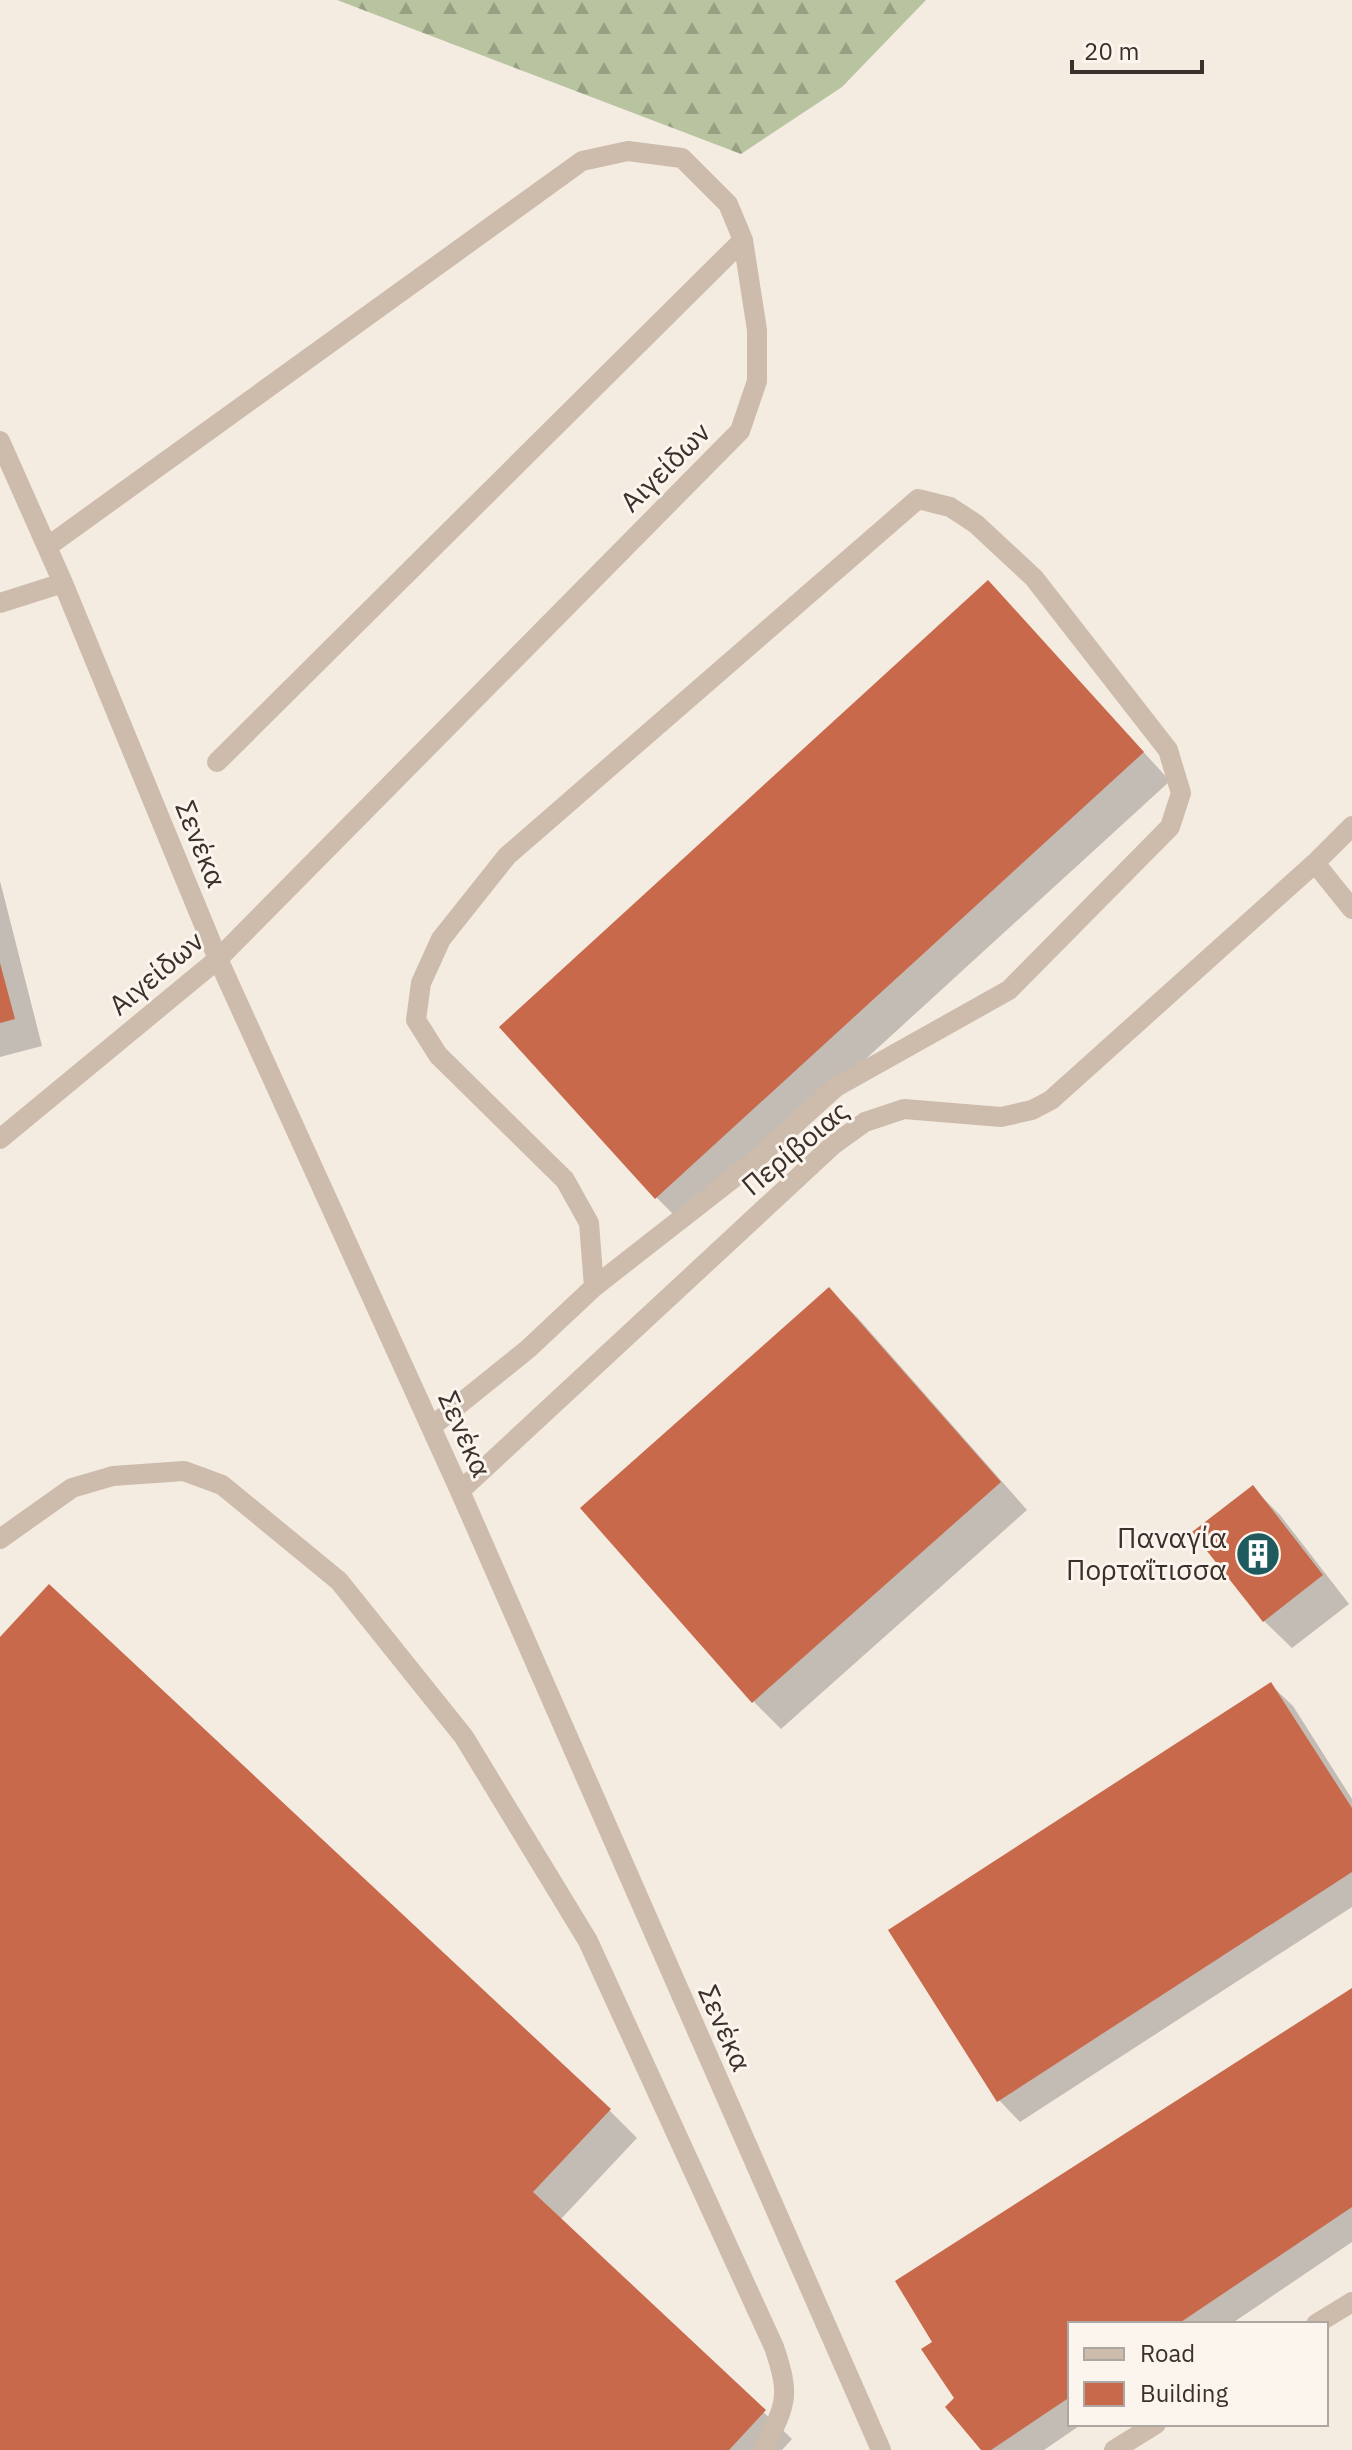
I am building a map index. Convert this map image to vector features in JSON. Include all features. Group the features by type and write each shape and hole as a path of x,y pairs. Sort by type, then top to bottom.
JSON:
{"street":[{"name":"Αιγείδων","path":"0,1139 218,959 740,431 757,381 757,343 743,240 728,204 682,158 628,151 582,161 47,547"},
{"path":"217,762 743,240"},
{"name":"Σενέκα","path":"0,441 63,583 218,959 460,1491 881,2450"},
{"path":"431,1427 528,1349 594,1287 745,1169 836,1087 1009,990 1170,827 1181,793 1168,750 1034,578 976,524 950,507 918,499 507,856 441,939 421,983 416,1020 438,1055 565,1180 589,1223 594,1287"},
{"path":"0,603 63,583"},
{"name":"Περίβοιας","path":"460,1491 833,1145 865,1122 904,1109 1001,1117 1032,1110 1051,1100 1315,863 1352,826"},
{"path":"1315,863 1352,909"},
{"path":"0,1539 72,1488 113,1476 184,1471 222,1485 339,1581 464,1737 588,1941 774,2347 786,2381 782,2412 763,2450"},
{"path":"1319,2322 1352,2302"},
{"path":"1114,2450 1153,2426"}],"green space":[{"path":"337,0 926,0 842,87 741,154"}],"building":[{"path":"988,580 1144,752 655,1199 499,1027"},
{"path":"0,963 15,1019 0,1023"},
{"path":"829,1287 1001,1482 752,1703 580,1508"},
{"name":"Παναγία Πορταΐτισσα","path":"1253,1485 1323,1575 1263,1622 1192,1532"},
{"path":"49,1584 611,2109 533,2192 766,2410 729,2450 0,2450 0,1637"},
{"path":"1271,1682 1352,1808 1352,1872 997,2102 888,1930"},
{"path":"1352,1988 1352,2207 1181,2322 1068,2322 1068,2398 991,2450 981,2450 945,2407 954,2398 921,2349 932,2342 895,2281"}],"place":[{"name":"Παναγία Πορταΐτισσα","path":"1258,1554"}]}
